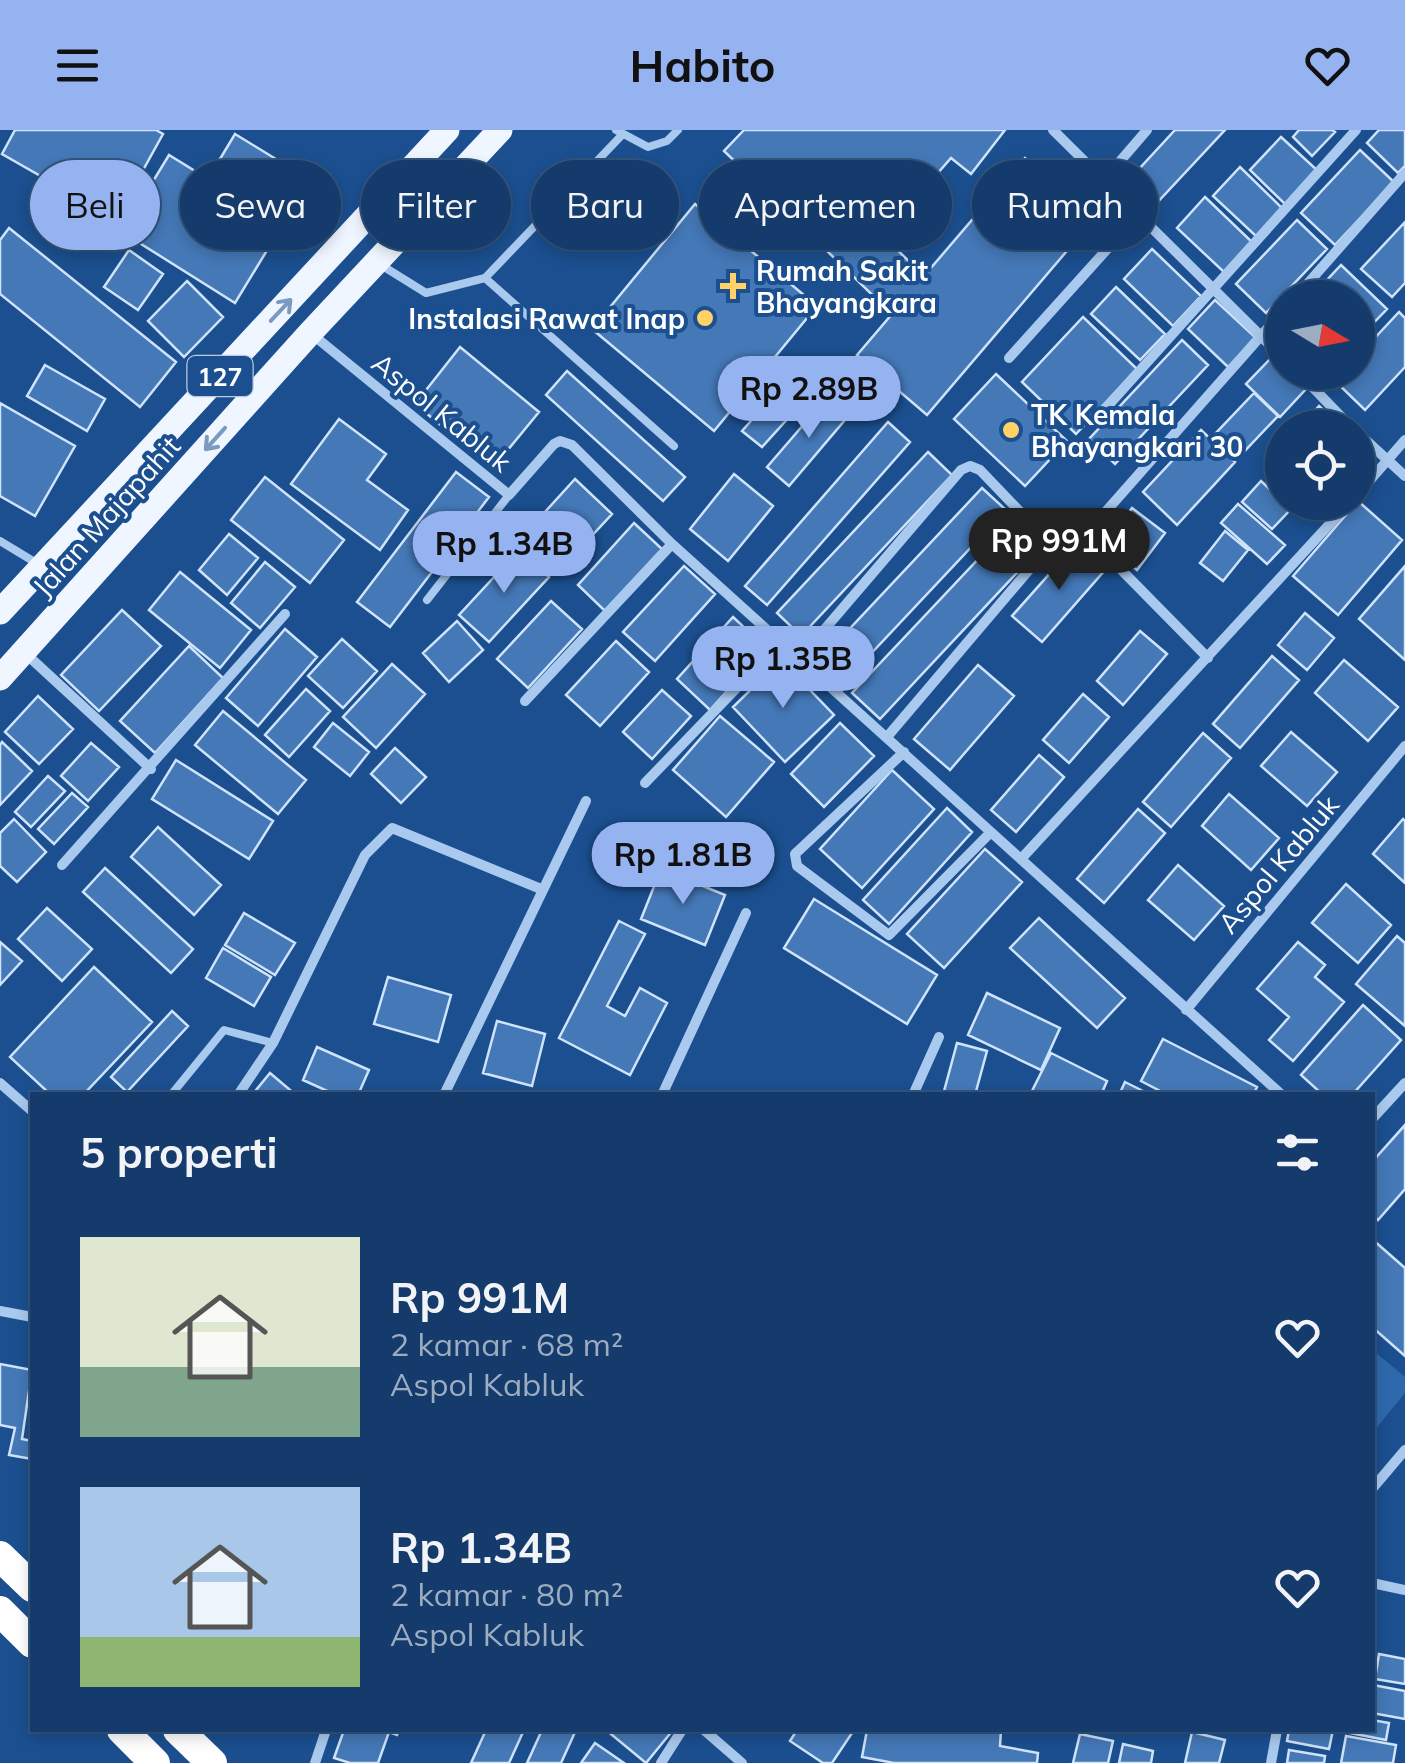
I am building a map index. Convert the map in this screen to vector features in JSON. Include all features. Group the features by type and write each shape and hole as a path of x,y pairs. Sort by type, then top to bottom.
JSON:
{"highway":[{"path":"0,1556 30,1585"},
{"path":"0,1611 30,1641"},
{"path":"124,1732 155,1763"},
{"path":"180,1732 212,1763"}],"main road":[{"name":"Jalan Majapahit","path":"0,612 448,130"},
{"name":"Jalan Majapahit","path":"0,678 310,333 500,130"}],"street":[{"path":"1052,130 1081,160"},
{"path":"1121,160 1147,130"},
{"path":"1106,408 1356,130"},
{"path":"1312,280 1405,173"},
{"path":"1158,237 1265,339"},
{"path":"1009,358 1106,250"},
{"path":"887,737 1050,544 1086,534 1265,332"},
{"name":"Aspol Kabluk","path":"310,333 509,494 560,441 572,445 672,544 1279,1092"},
{"path":"1315,390 1335,410"},
{"path":"1375,475 1405,440"},
{"path":"1375,451 1405,476"},
{"path":"800,658 961,470 970,466 980,470 1050,544"},
{"path":"1021,859 1334,520"},
{"path":"1086,534 1208,658"},
{"path":"525,701 672,544"},
{"path":"62,864 151,769 285,614"},
{"path":"646,782 781,642"},
{"path":"25,652 151,769"},
{"name":"Aspol Kabluk","path":"1186,1010 1405,746"},
{"path":"904,752 796,854 797,866 889,935 991,832"},
{"path":"445,1092 586,802"},
{"path":"240,1092 273,1043 366,855 392,828 541,889"},
{"path":"663,1092 746,914"},
{"path":"914,1092 939,1037"},
{"path":"0,1082 30,1109"},
{"path":"1375,1115 1405,1083"},
{"path":"0,1311 30,1317"},
{"path":"1375,1486 1405,1450"},
{"path":"1375,1584 1405,1590"},
{"path":"315,1763 325,1732"},
{"path":"661,1763 681,1732"},
{"path":"706,1732 742,1763"},
{"path":"1271,1763 1278,1732"}],"lane":[{"path":"377,262 426,294 485,278 618,133 648,147 667,141 678,130"},
{"path":"485,278 674,446"},
{"path":"427,600 509,494"},
{"path":"0,541 42,566"},
{"path":"173,1092 220,1032 230,1029 273,1043"}],"shaded area":[{"path":"1375,1352 1405,1377 1405,1393 1375,1430"}],"building":[{"path":"15,130 156,130 163,134 149,160 30,160 30,170 2,154"},
{"path":"744,130 1005,130 982,160 972,160 971,174 951,158 733,160 724,151"},
{"path":"1175,130 1225,130 1158,202 1158,160 1147,160"},
{"path":"1299,130 1335,132 1312,156 1293,137"},
{"path":"1379,130 1405,130 1405,166 1398,173 1367,143"},
{"path":"235,134 277,160 219,160"},
{"path":"1281,137 1318,171 1286,205 1250,170"},
{"path":"1360,150 1394,182 1335,245 1301,213"},
{"path":"169,155 180,162 180,250 267,250 235,303 151,250 160,250 160,170"},
{"path":"1240,167 1284,210 1258,238 1213,196"},
{"path":"1205,197 1253,243 1225,273 1177,228"},
{"name":"Instalasi Rawat Inap","path":"695,204 699,207 699,250 750,250 817,306 714,431 592,329 657,250 679,250 679,223"},
{"path":"972,220 972,250 1068,250 927,415 857,355 892,314 826,250 897,250 924,276 946,250 952,250 952,243"},
{"path":"1297,220 1327,249 1297,280 1265,280 1265,312 1236,284"},
{"path":"1405,222 1405,283 1392,297 1361,269"},
{"path":"9,228 30,245 30,250 36,250 176,362 140,407 0,294 0,240"},
{"path":"129,250 163,274 138,310 104,287"},
{"path":"1153,250 1201,296 1173,326 1124,279"},
{"path":"1341,265 1357,280 1327,280"},
{"path":"187,281 223,317 184,357 148,321"},
{"path":"1116,287 1165,334 1140,360 1091,314"},
{"path":"1375,298 1387,309 1375,321"},
{"path":"1215,300 1256,338 1228,367 1188,329"},
{"path":"1399,312 1405,318 1405,367 1365,410 1344,390 1375,390 1375,338"},
{"path":"1083,317 1137,369 1076,434 1022,382"},
{"path":"1182,340 1208,365 1115,464 1089,439"},
{"path":"460,347 539,412 493,468 415,404"},
{"path":"1265,364 1265,390 1305,390 1286,410 1273,410 1246,384"},
{"path":"45,365 105,399 87,431 27,396"},
{"path":"567,371 685,477 663,501 546,395"},
{"name":"TK Kemala Bhayangkari 30","path":"996,374 1067,441 1025,486 954,419"},
{"path":"1254,393 1272,410 1265,410 1265,430 1239,457 1215,434"},
{"path":"829,395 850,414 789,486 767,467"},
{"path":"772,397 791,415 762,447 742,431"},
{"path":"0,403 75,446 35,516 0,496"},
{"path":"339,419 386,454 367,480 408,510 380,550 291,484"},
{"path":"888,422 910,442 767,605 745,586"},
{"path":"1201,430 1235,462 1177,525 1143,492"},
{"path":"928,452 952,475 801,636 777,613"},
{"path":"456,472 489,497 390,627 357,602"},
{"path":"734,474 773,506 728,561 690,529"},
{"path":"265,477 344,540 310,583 231,520"},
{"path":"575,479 612,514 561,569 524,535"},
{"path":"1261,481 1265,485 1265,520 1281,520 1272,529 1242,502"},
{"path":"982,488 1006,510 849,677 825,655"},
{"path":"1238,504 1285,545 1267,564 1221,523"},
{"path":"1132,508 1165,533 1137,570 1104,545"},
{"path":"1375,516 1402,540 1338,615 1293,576 1342,520 1375,520"},
{"path":"1016,519 1043,545 880,719 852,693"},
{"path":"634,523 662,549 605,611 578,585"},
{"path":"1225,531 1248,550 1223,581 1200,563"},
{"path":"229,534 258,558 227,595 199,570"},
{"path":"1076,544 1105,570 1042,642 1012,616"},
{"path":"519,550 549,577 489,642 459,615"},
{"path":"265,562 295,587 260,628 231,603"},
{"path":"684,566 715,594 655,661 623,632"},
{"path":"1405,566 1405,660 1359,619"},
{"path":"180,572 251,630 220,668 149,610"},
{"path":"551,601 582,629 528,688 497,659"},
{"path":"122,610 161,646 99,711 61,675"},
{"path":"1305,613 1334,638 1307,670 1278,645"},
{"path":"733,617 766,648 710,710 677,679"},
{"path":"457,621 483,650 449,682 423,653"},
{"path":"285,629 317,657 258,726 226,698"},
{"path":"1140,631 1167,654 1123,705 1097,681"},
{"path":"342,639 377,671 343,708 308,676"},
{"path":"616,641 649,672 600,726 566,695"},
{"path":"189,646 223,678 155,753 120,721"},
{"path":"1272,656 1299,680 1240,748 1213,724"},
{"path":"781,660 834,715 785,762 733,707"},
{"path":"1344,660 1398,707 1368,741 1315,693"},
{"path":"392,664 425,694 376,748 343,717"},
{"path":"978,665 1014,696 950,770 914,739"},
{"path":"306,689 330,711 289,757 265,735"},
{"path":"662,690 691,716 652,759 623,732"},
{"path":"1083,694 1109,717 1069,763 1043,740"},
{"path":"38,696 73,729 39,764 5,732"},
{"path":"223,711 306,780 278,814 195,745"},
{"path":"720,716 774,762 726,817 673,770"},
{"path":"333,723 369,752 350,776 314,747"},
{"path":"840,723 874,756 824,807 791,774"},
{"path":"1291,732 1337,772 1307,806 1261,766"},
{"path":"1203,733 1231,758 1171,827 1143,802"},
{"path":"2,742 32,771 0,805 0,745"},
{"path":"91,743 119,767 88,801 61,776"},
{"path":"395,748 426,777 401,803 371,774"},
{"path":"1039,755 1064,777 1016,832 991,810"},
{"path":"176,760 273,821 249,859 152,799"},
{"path":"892,770 934,809 862,888 820,849"},
{"path":"48,776 65,791 31,827 15,812"},
{"path":"72,793 88,807 54,844 38,829"},
{"path":"1229,794 1279,838 1251,870 1202,826"},
{"path":"947,808 972,832 889,924 863,900"},
{"path":"1138,809 1165,833 1104,903 1077,879"},
{"path":"14,819 46,852 17,882 0,866 0,833"},
{"path":"1405,821 1405,883 1373,854"},
{"path":"158,827 221,885 194,915 131,857"},
{"path":"985,849 1022,882 944,968 907,934"},
{"path":"1178,865 1224,906 1194,940 1148,900"},
{"path":"105,868 193,949 171,973 83,892"},
{"path":"661,869 725,895 705,945 641,919"},
{"path":"1346,884 1391,925 1358,963 1312,923"},
{"path":"814,899 937,975 907,1024 784,948"},
{"path":"47,908 92,949 62,981 18,939"},
{"path":"244,913 295,943 275,975 225,945"},
{"path":"1039,918 1125,998 1097,1028 1010,948"},
{"path":"619,921 645,934 607,1006 625,1016 640,988 667,1003 630,1075 559,1038"},
{"path":"1397,936 1405,943 1405,1026 1356,984"},
{"path":"0,942 22,961 0,985"},
{"path":"1298,942 1325,965 1315,977 1344,1002 1293,1061 1269,1040 1289,1017 1257,989"},
{"path":"223,948 271,977 254,1006 206,978"},
{"path":"94,967 152,1022 86,1092 48,1092 10,1057"},
{"path":"388,977 451,995 438,1042 374,1024"},
{"path":"987,993 1060,1028 1041,1070 968,1035"},
{"path":"1363,1005 1401,1040 1355,1092 1320,1092 1301,1075"},
{"path":"172,1011 188,1026 127,1092 111,1077"},
{"path":"497,1021 545,1034 532,1086 483,1073"},
{"path":"1163,1039 1257,1087 1254,1092 1162,1092 1141,1081"},
{"path":"957,1043 987,1051 976,1092 944,1092"},
{"path":"317,1047 369,1070 359,1092 329,1092 303,1080"},
{"path":"1051,1053 1107,1081 1102,1092 1032,1092"},
{"path":"270,1073 292,1092 254,1092"},
{"path":"1125,1082 1145,1092 1120,1092"},
{"path":"1405,1125 1405,1189 1378,1220 1375,1218 1375,1159"},
{"path":"1375,1242 1405,1268 1405,1356 1375,1330"},
{"path":"0,1364 30,1370 22,1439 30,1441 30,1459 9,1455 15,1428 0,1425"},
{"path":"1379,1654 1405,1659 1405,1684 1375,1679"},
{"path":"1375,1685 1405,1691 1405,1719 1375,1714"},
{"path":"1375,1721 1389,1723 1386,1740 1345,1732 1375,1732"},
{"path":"343,1732 389,1732 378,1763 350,1763 334,1758"},
{"path":"485,1732 523,1732 509,1763 471,1763"},
{"path":"541,1732 575,1732 561,1763 527,1763"},
{"path":"608,1732 671,1732 646,1763"},
{"path":"796,1732 853,1732 832,1763 823,1763 790,1741"},
{"path":"867,1732 1001,1732 1000,1746 1038,1753 1037,1763 894,1763 862,1757"},
{"path":"1192,1732 1225,1740 1219,1763 1185,1763"},
{"path":"1289,1732 1333,1732 1329,1749 1287,1741"},
{"path":"1080,1734 1113,1741 1108,1763 1073,1763"},
{"path":"1346,1736 1396,1745 1393,1763 1341,1763"},
{"path":"595,1743 624,1763 581,1763"},
{"path":"1123,1744 1153,1751 1151,1763 1119,1763"},
{"path":"1289,1750 1325,1756 1324,1763 1287,1763"}],"place":[{"name":"Rumah Sakit Bhayangkara","path":"733,286"},
{"name":"Instalasi Rawat Inap","path":"705,318"},
{"name":"TK Kemala Bhayangkari 30","path":"1011,430"}]}
